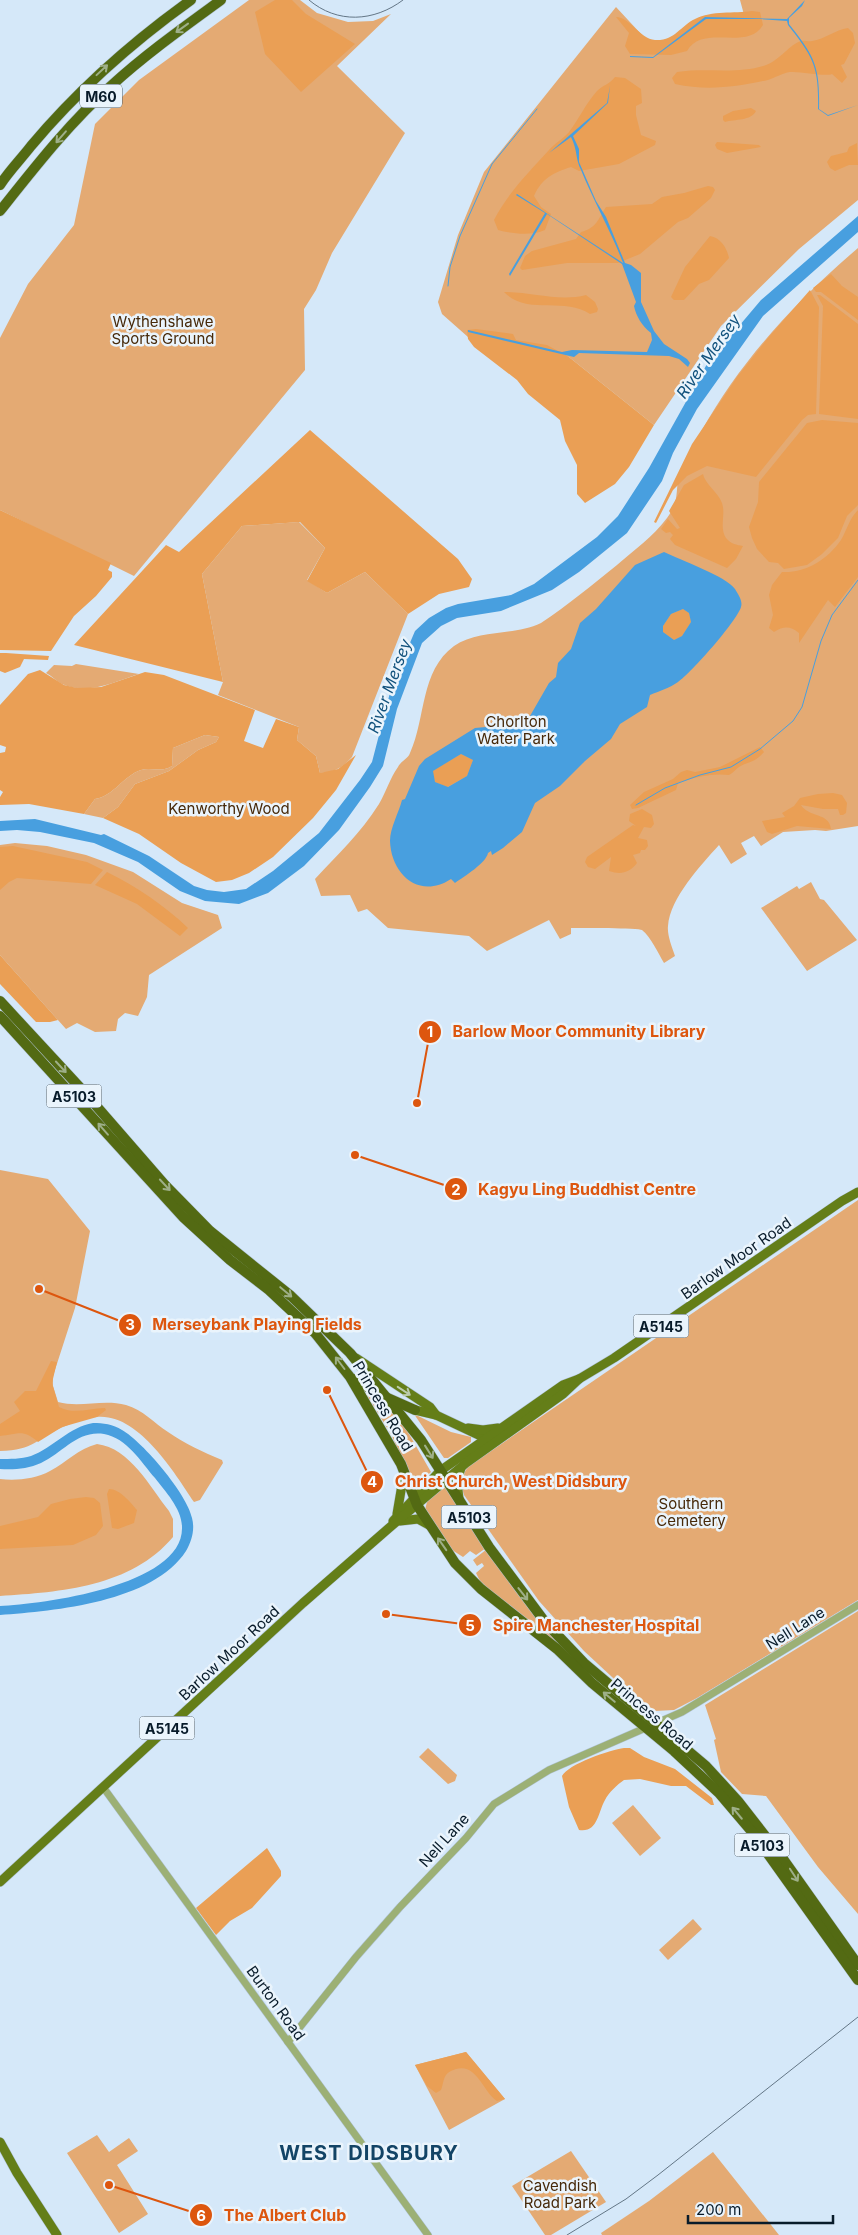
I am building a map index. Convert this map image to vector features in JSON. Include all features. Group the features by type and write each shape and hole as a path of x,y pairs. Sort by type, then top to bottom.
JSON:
{"highway":[{"name":"M60","path":"0,185 53,121 102,70 160,22 191,0"},
{"name":"M60","path":"0,211 65,132 112,85 168,38 221,0"},
{"name":"Princess Road","path":"2,1008 85,1093 165,1185 210,1231 291,1296 350,1353 421,1440 494,1555 545,1622 584,1663 719,1793 778,1862 858,1965"},
{"name":"Princess Road","path":"2,1008 183,1217 230,1260 269,1290 315,1333 350,1377 404,1473 429,1525 455,1563 481,1589 557,1649 592,1683 651,1726 670,1736 706,1766 753,1818 778,1862 858,1980"},
{"name":"A5103","path":"350,1377 369,1390 415,1410"}],"main road":[{"name":"Barlow Moor Road","path":"0,1882 389,1528 443,1475 485,1438 563,1385 579,1379 614,1358 842,1201 858,1192"},
{"name":"A5145","path":"350,1353 430,1407 436,1415"},
{"name":"Barlow Moor Road","path":"443,1475 466,1462 563,1394 579,1379"},
{"name":"A5145","path":"415,1410 436,1415 494,1441"},
{"name":"A5145","path":"466,1427 483,1430 502,1427"},
{"path":"459,1500 457,1478 466,1462"},
{"name":"A5145","path":"397,1519 404,1473"},
{"path":"397,1519 413,1518 429,1525"},
{"path":"0,2142 17,2173 57,2235"}],"street":[{"name":"Nell Lane","path":"288,2042 356,1957 400,1907 466,1838 492,1806 549,1770 668,1719 741,1678 858,1605"},
{"path":"668,1719 667,1729 670,1736"},
{"name":"Burton Road","path":"103,1787 428,2235"}],"green space":[{"name":"Wythenshawe Sports Ground","path":"249,0 300,0 317,13 348,22 373,21 391,14 337,66 405,133 332,253 316,290 304,309 305,370 134,576 0,510 0,338 28,284 74,225 95,124 139,80"},
{"path":"275,0 292,0 306,14 355,44 301,92 265,54 255,12"},
{"path":"740,0 858,0 858,200 799,249 721,326 654,425 569,357 468,337 442,314 438,302 458,235 484,172 616,7 654,48 746,22"},
{"path":"760,12 763,25 756,33 747,37 703,39 694,43 687,51 671,55 630,54 625,46 629,33 616,17 626,20 650,39 662,40 672,36 690,22 702,16 716,13"},
{"path":"848,28 853,33 855,43 844,64 841,65 847,77 842,83 832,74 795,72 784,73 768,80 744,85 710,88 675,84 672,78 677,72 744,70 766,65 776,60 797,43 817,40"},
{"path":"615,77 625,78 641,89 642,103 636,106 636,115 641,135 656,141 655,145 619,164 579,171 571,167 553,174 544,180 534,196 541,207 551,214 545,230 522,234 498,230 494,220 512,192 551,148 569,132 597,91"},
{"path":"751,108 756,111 750,117 725,122 723,120 723,116 733,111"},
{"path":"717,142 759,145 761,147 727,153 717,149 715,145"},
{"path":"857,143 858,165 849,165 835,171 830,168 827,162 831,156 847,152 849,147"},
{"path":"708,186 713,187 715,190 711,198 688,218 678,222 640,254 618,263 567,263 522,270 520,268 525,256 532,251 576,239 581,232 594,225 606,207 652,204 662,197"},
{"path":"710,236 723,244 729,258 709,280 699,284 684,300 674,300 671,297 685,267"},
{"name":"Chorlton Water Park","path":"858,248 858,826 826,831 783,832 761,846 754,836 741,843 747,854 731,864 719,845 688,882 674,904 668,930 675,956 664,963 645,933 638,929 571,928 571,934 560,939 549,920 487,951 469,936 388,928 367,909 358,912 350,895 321,896 315,879 364,825 379,804 395,771 409,755 419,725 429,682 443,656 454,646 474,637 520,630 541,623 598,580 656,531 673,508 678,479 688,455 734,380 771,333 813,289"},
{"path":"831,274 842,286 858,297 858,320 821,292 816,292 813,288"},
{"path":"810,290 819,307 816,414 808,415 802,420 756,477 707,466 687,476 673,490 656,523 654,522 692,444 737,377"},
{"path":"504,292 556,297 586,295 595,302 598,309 597,312 590,314 569,306 534,305 513,299"},
{"path":"817,295 820,295 858,324 858,419 819,414 823,306"},
{"path":"476,329 513,334 516,340 547,345 569,357 654,425 629,467 615,484 585,503 577,494 577,465 565,441 560,420 528,394 517,380 474,347 468,339 467,330"},
{"path":"822,420 858,423 858,505 847,516 838,538 822,554 807,565 784,569 778,563 769,562 757,549 752,538 749,527 758,502 759,482 807,423"},
{"path":"310,430 458,559 472,579 469,587 439,594 408,614 365,572 327,593 307,581 325,548 300,522 242,526 202,574 223,682 74,645 166,545 179,552"},
{"path":"703,474 722,503 723,530 726,538 736,545 743,546 736,559 727,568 675,545 670,539 673,535 661,529 668,519 677,529 680,528 669,511 684,485"},
{"path":"0,510 111,563 108,570 112,572 112,577 96,596 74,616 51,651 0,650"},
{"path":"858,510 858,577 835,607 828,600 799,643 799,633 793,629 784,628 774,632 769,628 773,615 769,595 772,585 782,572 808,568 829,554 841,540 850,521"},
{"path":"299,522 325,548 307,580 327,593 365,572 408,614 352,757 338,769 325,773 320,773 316,756 297,740 299,727 218,695 223,682 202,574 242,526"},
{"path":"683,609 689,613 691,622 682,636 674,640 663,632 663,626 671,614"},
{"path":"0,653 49,656 48,660 24,659 20,667 5,673 0,671"},
{"path":"76,664 139,674 102,686 82,688 62,684 46,673 54,665 72,666"},
{"name":"Kenworthy Wood","path":"40,670 64,685 77,688 101,687 145,672 164,675 255,710 244,741 263,748 276,719 299,727 297,740 316,756 320,773 338,769 356,755 336,790 313,818 273,857 249,873 232,880 216,882 181,863 139,834 103,818 118,807 135,784 169,771 198,750 216,742 219,737 205,735 173,748 172,766 164,769 145,769 135,773 108,794 95,799 84,814 29,804 0,805 0,797 3,792 0,790 0,753 5,752 6,747 0,745 0,705 28,674"},
{"path":"205,735 219,737 216,742 198,750 169,771 135,784 118,807 103,818 84,814 95,799 108,794 135,773 145,769 164,769 172,766 173,748"},
{"path":"760,747 764,752 761,756 739,767 729,775 710,775 690,779 678,783 676,790 638,808 632,809 630,805 644,792 673,779 681,772 687,770 695,772 720,767"},
{"path":"461,754 473,760 467,776 447,787 435,782 432,771"},
{"path":"833,793 842,795 847,803 846,813 843,815 840,815 838,809 823,809 801,805 809,812 827,820 831,829 797,826 772,834 767,832 762,821 785,817 782,813 794,806 800,798"},
{"path":"642,809 652,815 654,824 651,828 644,827 638,838 647,840 648,846 645,850 641,850 640,853 633,855 637,863 628,871 617,873 609,871 611,857 595,869 588,867 585,862 587,857 633,825 636,826 629,821 630,814"},
{"path":"15,843 47,846 86,855 133,872 182,903 218,915 222,928 149,975 147,997 138,1016 125,1013 118,1019 116,1031 95,1032 77,1023 66,1029 0,955 0,845"},
{"path":"13,846 87,862 103,870 91,884 17,878 0,890 0,847"},
{"path":"107,872 150,897 188,928 180,936 137,904 95,885"},
{"path":"811,882 820,899 824,900 857,940 807,971 761,908 797,886 799,889"},
{"path":"0,955 58,1020 36,1022 0,984"},
{"path":"0,1170 48,1179 90,1231 75,1308 53,1376 53,1386 58,1402 66,1404 117,1403 132,1407 181,1440 222,1460 223,1463 200,1500 194,1502 165,1461 140,1434 127,1424 112,1418 93,1417 84,1419 54,1431 21,1449 0,1451"},
{"name":"Southern Cemetery","path":"858,1200 858,1600 697,1698 674,1710 655,1711 626,1690 584,1651 539,1601 464,1495 462,1487 463,1476 469,1466"},
{"path":"51,1361 57,1362 52,1383 59,1407 70,1411 105,1408 106,1410 97,1417 62,1427 38,1442 24,1434 0,1436 0,1424 20,1411 14,1402 25,1391 36,1391"},
{"path":"364,1390 384,1399 409,1434 431,1472 420,1482 413,1485 392,1436"},
{"path":"414,1414 451,1432 471,1437 471,1442 448,1458 444,1458"},
{"path":"97,1444 109,1447 120,1453 147,1480 173,1519 173,1537 156,1554 137,1567 116,1577 70,1589 0,1596 0,1479 25,1479 44,1474 84,1449"},
{"path":"442,1488 447,1488 486,1548 476,1555 470,1551 463,1557 449,1548 425,1510 427,1502"},
{"path":"109,1489 121,1494 137,1510 134,1523 118,1529 112,1528 107,1494"},
{"path":"86,1497 94,1498 100,1503 103,1526 96,1535 73,1545 0,1549 0,1526 38,1517 51,1504"},
{"path":"487,1549 562,1647 482,1585 476,1573 484,1566 482,1563 477,1566 473,1560"},
{"path":"858,1611 858,1914 818,1867 766,1796 742,1794 721,1772 714,1740 716,1739 705,1705"},
{"path":"428,1748 457,1775 455,1781 448,1784 419,1757"},
{"path":"624,1748 630,1748 644,1757 675,1769 712,1798 714,1805 711,1805 686,1786 671,1786 640,1779 624,1780 607,1797 594,1825 585,1830 579,1830 569,1807 562,1776 566,1771 581,1762"},
{"path":"633,1805 661,1838 640,1856 612,1823"},
{"path":"267,1848 281,1871 281,1876 252,1908 230,1921 216,1935 196,1908"},
{"path":"693,1919 702,1929 668,1960 659,1950"},
{"path":"466,2052 505,2099 449,2130 415,2065"},
{"path":"466,2052 505,2099 497,2101 475,2074 463,2068 456,2069 447,2074 441,2090 436,2093 427,2086 415,2065"},
{"path":"97,2135 109,2152 129,2138 138,2151 117,2165 148,2214 119,2233 67,2153"},
{"name":"Cavendish Road Park","path":"571,2151 606,2202 551,2235 545,2235 512,2186"},
{"path":"713,2152 779,2235 602,2235 601,2233 649,2201"}],"water":[{"path":"805,0 802,6 789,18 789,24 805,45 814,63 817,72 819,109 828,115 858,105 828,116 818,109 816,73 813,64 804,46 788,25 787,21 706,19 653,58 630,57 653,57 705,17 787,19"},
{"path":"610,86 608,103 573,136 579,149 579,162 596,201 606,217 625,263 641,273 641,302 654,331 664,344 687,359 690,363 688,367 679,359 669,356 579,353 574,357 468,332 468,330 562,352 572,350 647,352 652,340 651,333 642,324 636,313 634,306 636,302 622,264 547,214 510,276 509,274 545,213 517,194 623,263 579,166 571,137 549,153 607,103"},
{"path":"858,216 858,232 763,316 697,409 673,453 662,481 627,533 579,572 552,590 501,611 457,618 441,626 422,643 397,709 383,766 339,830 304,866 268,893 239,904 205,901 180,891 138,862 94,843 40,832 0,831 0,821 35,819 101,835 104,834 149,856 194,886 207,890 224,892 246,889 273,871 319,833 372,762 392,685 415,631 429,618 446,608 458,604 511,595 534,584 597,537 618,516 649,468 707,364 761,300"},
{"name":"Chorlton Water Park","path":"664,552 713,574 735,589 741,602 738,614 723,635 684,677 668,688 650,695 647,707 620,724 611,739 560,786 535,803 522,832 503,848 492,855 491,851 488,853 479,865 455,883 451,879 439,885 428,887 418,885 409,880 395,864 390,836 402,800 405,799 419,766 425,759 475,728 518,724 530,716 549,683 556,677 558,663 571,649 580,623 596,609 635,565","holes":["683,609 689,613 691,622 682,636 674,640 663,632 663,626 671,614","461,754 473,760 467,776 448,787 435,782 433,771"]},
{"path":"93,1423 115,1426 131,1436 152,1457 173,1483 182,1496 193,1522 193,1531 188,1547 171,1568 151,1582 127,1593 101,1601 74,1606 0,1615 0,1606 77,1596 108,1588 136,1577 160,1564 176,1547 182,1527 176,1507 127,1445 112,1436 104,1434 86,1435 49,1459 31,1467 0,1469 0,1459 31,1456 76,1429"}],"waterway":[{"path":"448,286 450,267 460,236 492,164 537,109"},
{"path":"636,805 665,788 700,775 731,767 760,749 793,721 802,707 821,641 832,615 858,580"}],"tram line":[{"path":"309,0 331,13 356,17 380,13 403,0"},
{"path":"567,2235 626,2199 858,2017"}],"place":[{"name":"Barlow Moor Community Library","path":"417,1103"},
{"name":"Kagyu Ling Buddhist Centre","path":"355,1155"},
{"name":"Merseybank Playing Fields","path":"39,1289"},
{"name":"Christ Church, West Didsbury","path":"327,1390"},
{"name":"Spire Manchester Hospital","path":"386,1614"},
{"name":"The Albert Club","path":"109,2185"}],"district":[{"name":"WEST DIDSBURY","path":"369,2153"}],"water label":[{"name":"River Mersey","path":"708,356"},
{"name":"River Mersey","path":"389,686"}]}
